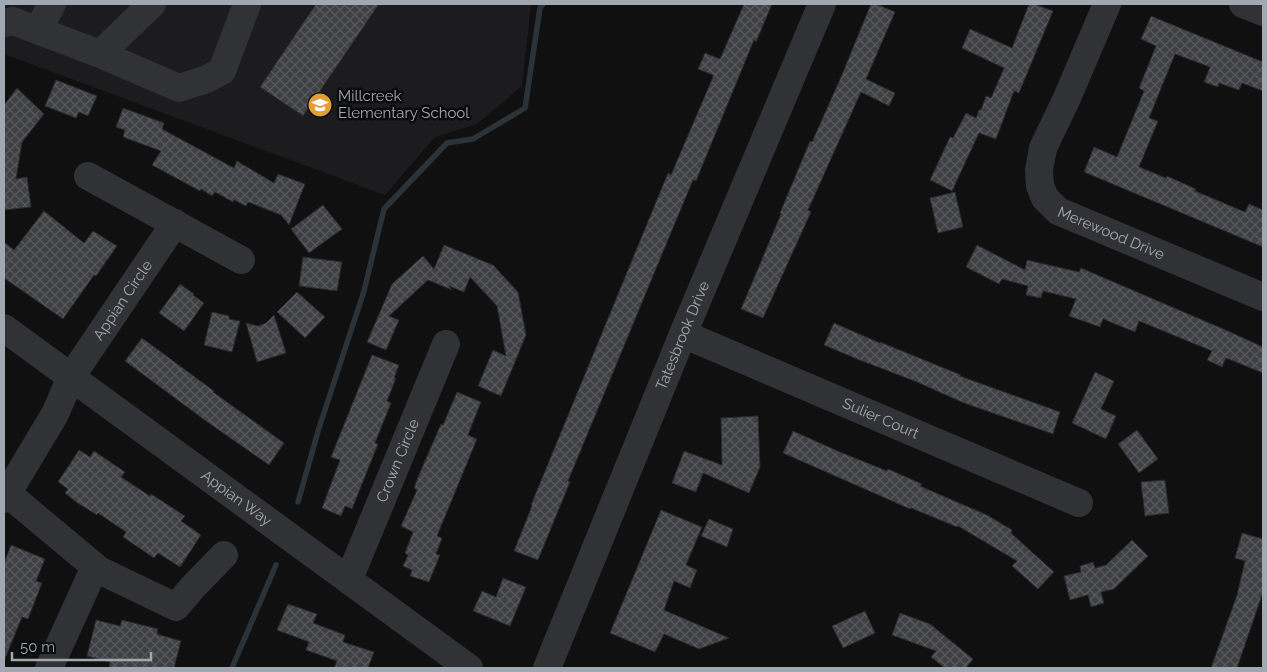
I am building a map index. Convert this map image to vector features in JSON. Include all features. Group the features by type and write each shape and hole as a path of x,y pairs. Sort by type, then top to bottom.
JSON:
{"street":[{"path":"19,19 52,4"},
{"path":"100,54 152,4"},
{"path":"19,19 179,88 207,79 222,71 247,4"},
{"name":"Tatesbrook Drive","path":"547,668 683,334 822,4"},
{"name":"Merewood Drive","path":"1107,4 1043,148 1040,186 1045,198 1058,211 1263,298"},
{"path":"1244,4 1263,12"},
{"path":"88,176 241,260"},
{"name":"Appian Circle","path":"6,497 55,414 70,378 175,223"},
{"name":"Appian Way","path":"4,328 469,668"},
{"name":"Sulier Court","path":"683,334 1079,503"},
{"name":"Crown Circle","path":"349,579 446,344"},
{"path":"6,497 99,570 176,607 224,555"},
{"path":"49,668 89,580 99,570"}],"shaded area":[{"name":"Millcreek Elementary School","path":"4,4 531,4 522,86 477,124 435,137 385,195 4,54"}],"building":[{"path":"316,4 379,4 303,116 260,87"},
{"path":"744,4 772,4 756,42 754,40 696,181 693,180 568,481 570,482 538,560 514,551 531,505 668,173 671,175 713,77 713,75 698,69 705,53 720,59"},
{"path":"871,4 876,4 895,12 866,79 895,93 889,106 861,92 808,210 811,212 763,318 741,309 810,141 812,142 841,77"},
{"path":"1029,4 1053,11 1019,93 1014,91 996,139 979,133 952,191 930,180 950,137 953,138 966,113 976,118 986,96 991,98 1004,68 962,48 970,29 1012,48"},
{"path":"1151,16 1263,62 1263,91 1242,83 1239,90 1219,83 1218,87 1204,82 1210,67 1175,54 1149,118 1158,121 1139,167 1166,178 1167,176 1196,189 1195,191 1245,212 1249,204 1263,210 1263,247 1084,172 1094,147 1117,157 1144,91 1139,88 1156,46 1141,39"},
{"path":"56,80 97,96 88,116 79,112 76,118 45,106"},
{"path":"17,88 44,114 22,142 16,179 27,177 31,207 4,210 4,105"},
{"path":"123,108 164,123 162,129 234,168 237,161 274,183 278,174 305,184 289,225 281,215 248,202 246,206 234,200 233,202 215,192 212,196 152,165 161,151 123,137 125,130 116,127"},
{"path":"955,192 963,227 938,233 930,198"},
{"path":"323,205 342,229 309,253 291,229"},
{"path":"44,211 84,243 93,231 117,246 63,319 4,278 4,242 14,250"},
{"path":"444,245 493,265 518,292 526,335 501,396 478,386 493,350 506,356 497,306 470,277 464,292 449,286 452,290 428,280 389,316 399,320 386,350 367,342 392,284 423,256 434,269"},
{"path":"977,245 1025,270 1027,260 1079,272 1081,268 1228,331 1263,347 1263,373 1226,358 1222,367 1207,360 1212,351 1139,321 1135,332 1103,319 1100,327 1069,316 1076,299 1043,291 1041,298 1026,295 1028,286 1002,279 999,284 966,267"},
{"path":"303,257 342,262 337,291 299,286"},
{"path":"180,284 204,303 184,331 159,313"},
{"path":"297,292 325,317 305,338 277,312"},
{"path":"212,312 240,321 232,352 204,345"},
{"path":"274,315 286,353 257,362 246,323 258,326 266,323"},
{"path":"834,323 960,376 1060,412 1053,434 964,403 824,345"},
{"path":"142,338 284,443 269,465 125,361"},
{"path":"372,355 399,365 387,401 391,403 375,443 378,444 352,509 345,506 341,516 322,508 340,460 331,457"},
{"path":"1095,372 1114,381 1101,409 1116,416 1106,439 1072,423"},
{"path":"457,392 481,402 468,435 477,439 437,536 442,538 436,554 440,555 429,582 410,576 412,570 403,566 408,555 405,553 413,532 401,526 417,490 414,488 419,475"},
{"path":"758,416 760,467 749,493 703,473 696,492 672,483 684,451 722,465 721,418"},
{"path":"1137,430 1158,459 1139,473 1118,444"},
{"path":"793,431 887,471 888,469 922,484 920,486 987,515 1012,530 1011,533 1054,572 1038,589 1012,566 1017,561 958,526 910,509 783,453"},
{"path":"79,450 90,457 94,451 125,472 121,477 185,516 181,521 201,535 180,567 158,553 154,558 123,537 126,532 98,513 97,515 76,502 65,493 68,489 58,482"},
{"path":"1165,480 1169,513 1145,516 1141,482"},
{"path":"661,510 702,527 686,565 697,570 690,588 674,581 664,610 729,638 699,649 664,634 655,652 610,633"},
{"path":"709,519 733,529 727,547 701,536"},
{"path":"1242,533 1263,539 1263,592 1237,668 1211,668 1237,595 1245,561 1235,558"},
{"path":"1132,540 1148,556 1114,589 1101,592 1104,603 1091,607 1088,595 1070,600 1064,576 1081,572 1080,566 1093,562 1095,568 1106,565"},
{"path":"11,545 45,559 36,581 42,583 28,619 22,617 4,661 4,563"},
{"path":"503,578 526,587 510,626 473,611 482,591 496,597"},
{"path":"288,604 317,614 313,623 345,635 343,642 374,652 368,668 334,668 337,661 306,650 309,642 277,630"},
{"path":"865,611 875,633 843,648 832,626"},
{"path":"900,613 930,624 973,659 966,668 945,668 931,657 936,651 892,635"},
{"path":"96,620 120,626 122,620 158,629 157,634 181,641 174,668 109,668 110,662 87,656"}],"waterway":[{"path":"298,502 319,428 364,291 384,209 447,143 473,139 525,108 540,8 543,4"},
{"path":"232,668 276,565"}],"place":[{"name":"Millcreek Elementary School","path":"320,105"}]}
